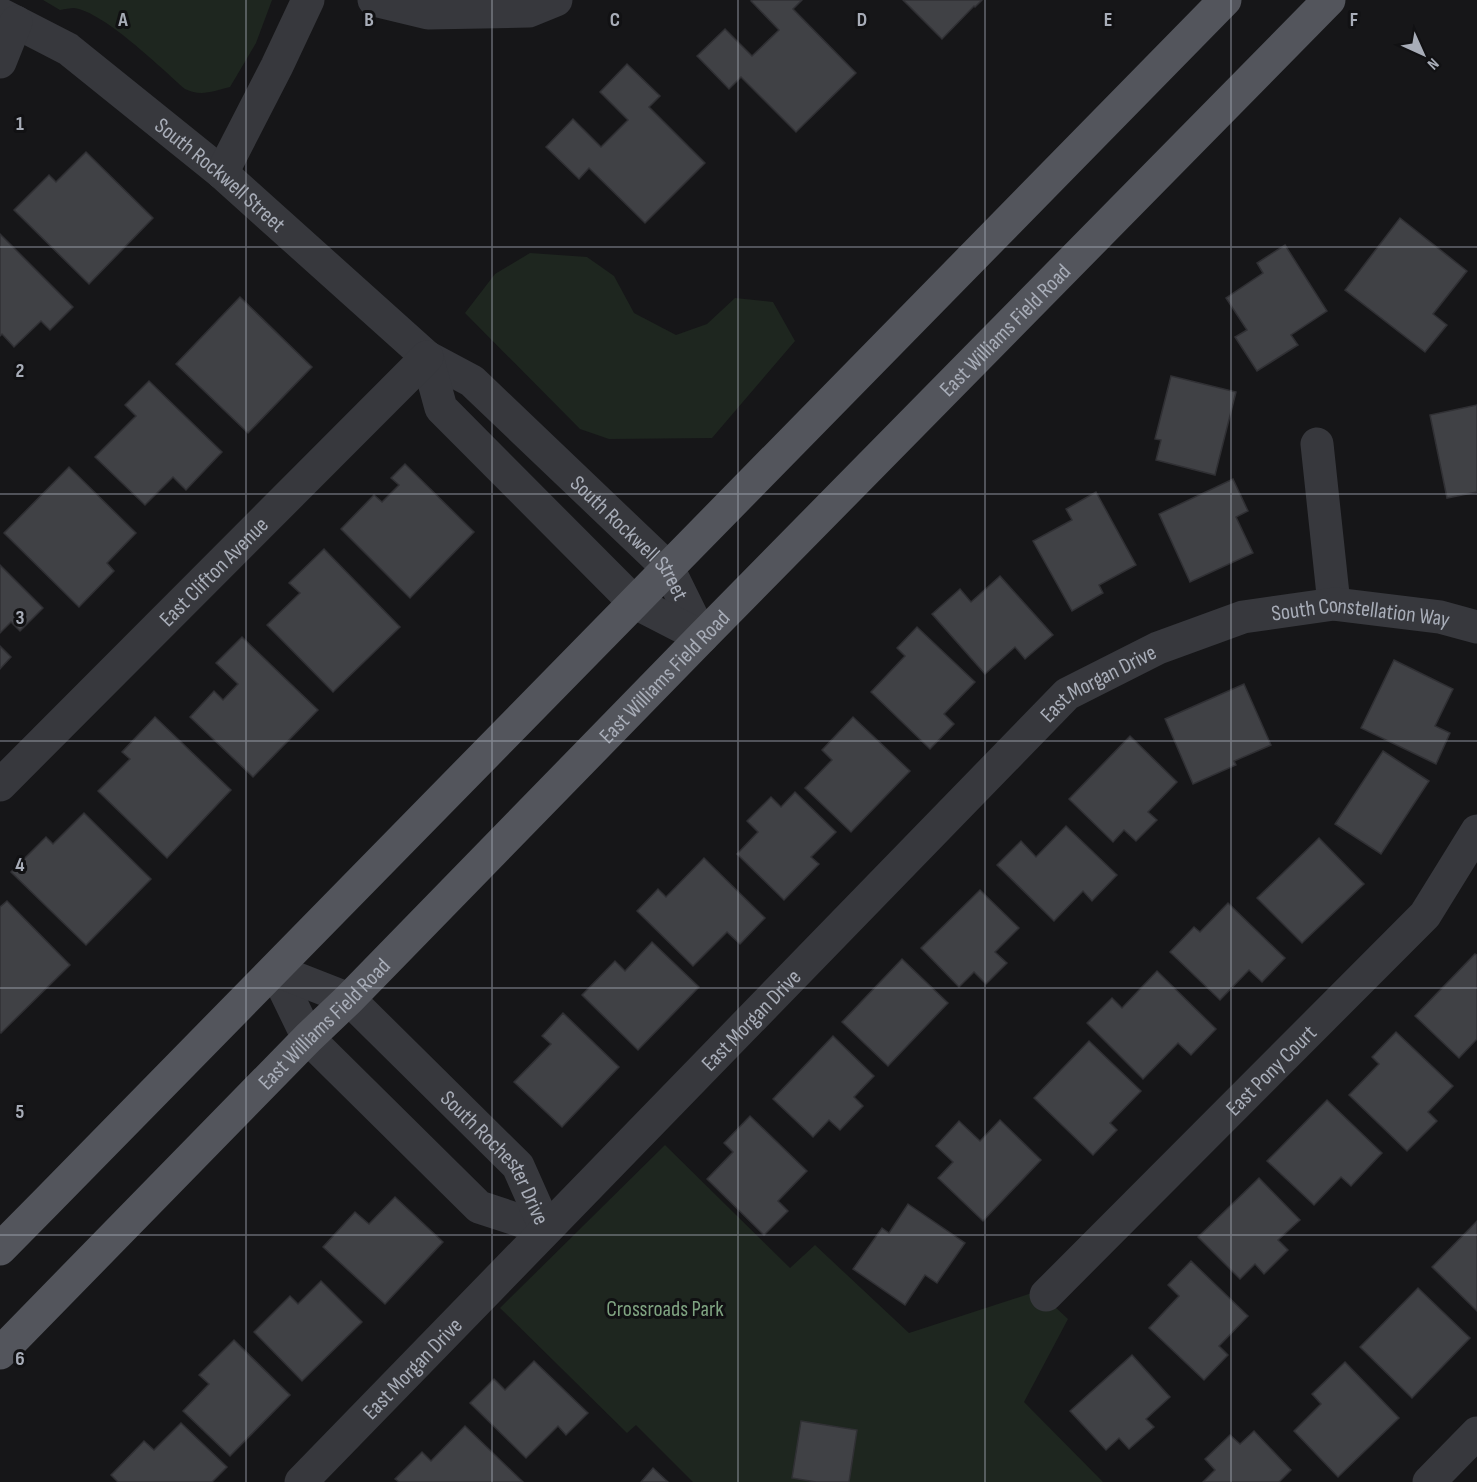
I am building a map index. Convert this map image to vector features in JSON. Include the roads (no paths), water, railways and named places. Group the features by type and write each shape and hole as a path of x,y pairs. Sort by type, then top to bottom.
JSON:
{"main road":[{"path":"0,1249 1225,0"},
{"name":"East Williams Field Road","path":"0,1353 1329,0"}],"street":[{"path":"222,173 308,0"},
{"path":"374,0 428,13 529,11 556,0"},
{"path":"0,62 8,18"},
{"name":"South Rockwell Street","path":"8,18 68,49 222,173 427,357 472,381 668,568 702,637"},
{"name":"South Rockwell Street","path":"427,357 441,408 634,602 702,637"},
{"name":"East Clifton Avenue","path":"0,785 427,357"},
{"path":"1317,444 1334,604"},
{"name":"South Constellation Way","path":"1243,617 1334,604 1440,617 1477,627"},
{"name":"East Morgan Drive","path":"301,1482 1067,694 1158,648 1243,617"},
{"name":"East Pony Court","path":"1046,1295 1425,915 1477,831"},
{"name":"South Rochester Drive","path":"275,970 349,999 518,1166 546,1230"},
{"name":"South Rochester Drive","path":"275,970 308,1038 479,1207 546,1230"},
{"path":"1429,1482 1477,1433"}],"park label":[{"name":"Crossroads Park","path":"665,1308"}]}
